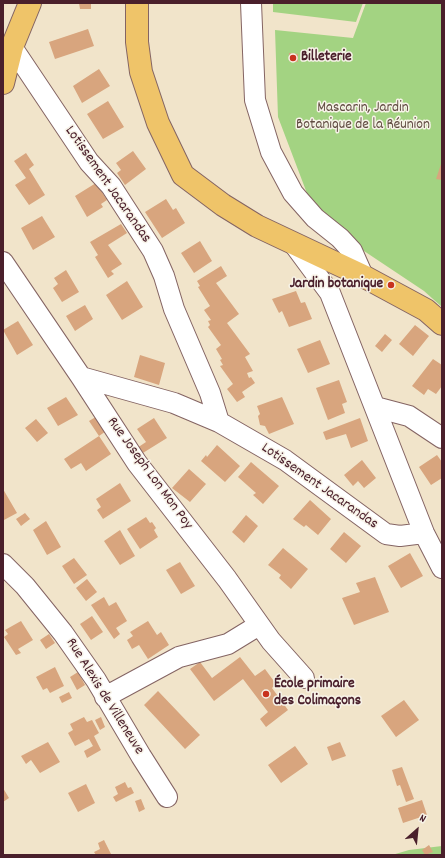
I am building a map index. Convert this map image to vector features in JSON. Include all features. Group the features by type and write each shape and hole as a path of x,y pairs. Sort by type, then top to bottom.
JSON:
{"main road":[{"path":"3,83 12,47 30,3"},
{"path":"137,3 137,42 141,72 158,123 183,175 223,205 257,226 363,276 426,310 442,324"}],"street":[{"path":"251,3 255,100 271,152 293,193 315,218 340,238 352,251 363,276"},
{"name":"Lotissement Jacarandas","path":"12,47 89,162 112,186 153,251 164,276 174,309 210,393 219,422"},
{"path":"292,243 330,293 424,533 442,568"},
{"name":"Rue Joseph Lon Mon Poy","path":"3,262 82,377 137,463 227,579 259,625 304,678"},
{"name":"Lotissement Jacarandas","path":"82,377 174,403 219,422 285,460 386,534 400,536 424,533"},
{"path":"375,407 409,416 442,438"},
{"name":"Rue Alexis de Villeneuve","path":"3,564 25,586 63,633 96,680 167,797"},
{"path":"105,697 179,658 228,644 259,625"}],"green space":[{"path":"267,3 363,3 356,22 273,12 273,4"},
{"name":"Mascarin, Jardin Botanique de la Réunion","path":"366,3 442,3 442,307 424,291 334,231 308,196 278,117 275,30 353,38"},
{"path":"442,846 442,855 392,855 409,850"}],"building":[{"path":"79,3 91,3 91,9 80,9"},
{"path":"88,29 94,46 55,59 49,42"},
{"name":"Billeterie","path":"289,53 298,54 298,62 289,61"},
{"path":"99,69 110,86 82,103 73,86"},
{"path":"108,101 124,127 103,139 87,114"},
{"path":"133,151 146,169 125,185 117,173 121,170 116,163"},
{"path":"26,153 34,165 29,169 45,195 29,205 15,185 26,178 14,161"},
{"path":"442,161 442,180 436,179"},
{"path":"96,183 107,200 101,204 103,207 87,217 75,196"},
{"path":"166,199 173,210 176,208 185,223 162,238 145,212"},
{"path":"42,216 55,237 33,250 21,228"},
{"path":"121,224 127,233 108,245 122,264 111,271 114,274 108,278 95,257 98,255 90,242"},
{"path":"200,241 212,261 194,273 181,253"},
{"path":"221,266 227,276 216,283 239,314 227,323 250,354 245,357 253,371 247,373 249,378 251,377 255,383 242,392 245,397 237,402 227,389 233,384 220,366 223,365 220,360 222,359 216,349 221,345 208,327 210,325 208,321 211,320 204,310 210,306 198,287 200,286 197,281"},
{"path":"66,270 79,292 62,302 53,288 58,284 54,278"},
{"path":"127,281 143,307 122,320 106,295"},
{"path":"296,291 301,303 305,302 312,319 289,327 282,311 279,313 272,299"},
{"path":"85,305 93,319 75,331 66,316"},
{"path":"18,321 33,345 17,355 3,330"},
{"path":"415,325 429,336 413,356 399,344"},
{"path":"385,334 392,340 382,352 375,346"},
{"path":"320,340 330,364 308,373 297,349"},
{"path":"140,355 165,363 159,385 134,377"},
{"path":"433,359 442,365 442,386 436,394 428,389 424,395 412,386"},
{"path":"339,380 347,402 342,404 345,413 328,420 316,388"},
{"path":"66,397 78,415 58,426 47,408"},
{"path":"282,397 294,424 269,434 265,426 260,425 258,416 260,414 257,406"},
{"path":"99,415 109,429 99,436 89,421"},
{"path":"154,418 167,438 138,456 134,450 146,442 137,429"},
{"path":"360,418 368,441 351,448 346,434 326,440 323,432"},
{"path":"36,419 48,433 37,442 25,428"},
{"path":"99,436 111,454 86,471 81,463 71,469 64,459"},
{"path":"217,445 240,466 225,482 201,461 206,455 207,457"},
{"path":"437,455 442,462 442,478 431,485 419,467"},
{"path":"362,460 376,478 364,488 358,481 353,486 344,475"},
{"path":"251,462 279,486 263,504 253,495 256,493 238,477"},
{"path":"189,469 206,484 190,502 172,488"},
{"path":"120,483 131,501 103,519 97,510 101,507 96,499"},
{"path":"3,489 17,513 4,520 3,518"},
{"path":"310,500 331,519 318,535 306,525 304,527 293,519"},
{"path":"25,513 30,519 21,526 16,519"},
{"path":"246,515 258,526 244,543 232,532"},
{"path":"146,517 156,528 154,530 158,537 140,549 127,529"},
{"path":"46,521 61,547 47,555 33,530"},
{"path":"120,530 135,556 120,565 104,541"},
{"path":"344,532 361,546 346,563 330,549"},
{"path":"283,548 308,569 291,589 279,578 281,575 268,565"},
{"path":"410,553 423,576 401,588 388,566"},
{"path":"74,558 87,575 74,584 62,566"},
{"path":"180,562 195,586 181,594 166,570"},
{"path":"375,577 389,612 354,625 342,598 360,592 356,583"},
{"path":"87,579 97,592 86,601 76,588"},
{"path":"104,597 109,606 116,602 127,621 116,628 120,634 114,639 91,605"},
{"path":"92,616 103,632 91,640 80,624"},
{"path":"21,621 33,640 18,649 21,653 16,655 4,637 8,634 5,630"},
{"path":"148,621 157,635 161,632 169,645 148,659 139,645 132,649 127,640 133,636 130,632"},
{"path":"49,634 55,643 46,649 40,640"},
{"name":"École primaire des Colimaçons","path":"240,657 255,676 265,669 276,684 272,688 288,710 266,727 260,719 268,712 243,679 214,701 190,669 200,662 212,678"},
{"path":"55,667 64,686 50,693 47,688 43,690 36,677"},
{"path":"78,672 85,685 77,690 70,677"},
{"path":"158,691 200,735 185,749 144,705"},
{"path":"69,692 72,698 62,703 59,697"},
{"path":"404,700 419,720 396,737 381,716"},
{"path":"84,717 87,722 92,720 99,733 94,736 101,750 87,758 84,751 93,746 89,739 75,746 68,733 73,730 70,724"},
{"path":"101,717 105,727 100,730 95,720"},
{"path":"48,742 60,762 40,773 31,760 26,764 21,756"},
{"path":"340,742 346,756 332,761 327,747"},
{"path":"295,746 308,764 281,783 268,765"},
{"path":"402,767 414,799 406,802 400,785 397,786 392,770"},
{"path":"125,782 128,788 131,787 134,793 116,802 113,797 118,794 115,787"},
{"path":"86,784 95,803 78,812 68,793"},
{"path":"3,788 9,798 3,802"},
{"path":"141,799 145,809 139,812 135,801"},
{"path":"422,800 427,815 403,823 398,808"},
{"path":"104,840 111,854 96,855 94,852 100,849 98,843"},
{"path":"429,845 433,852 425,855 422,850"}],"place":[{"name":"Billeterie","path":"293,58"},
{"name":"Jardin botanique","path":"391,285"},
{"name":"École primaire des Colimaçons","path":"266,694"}]}
